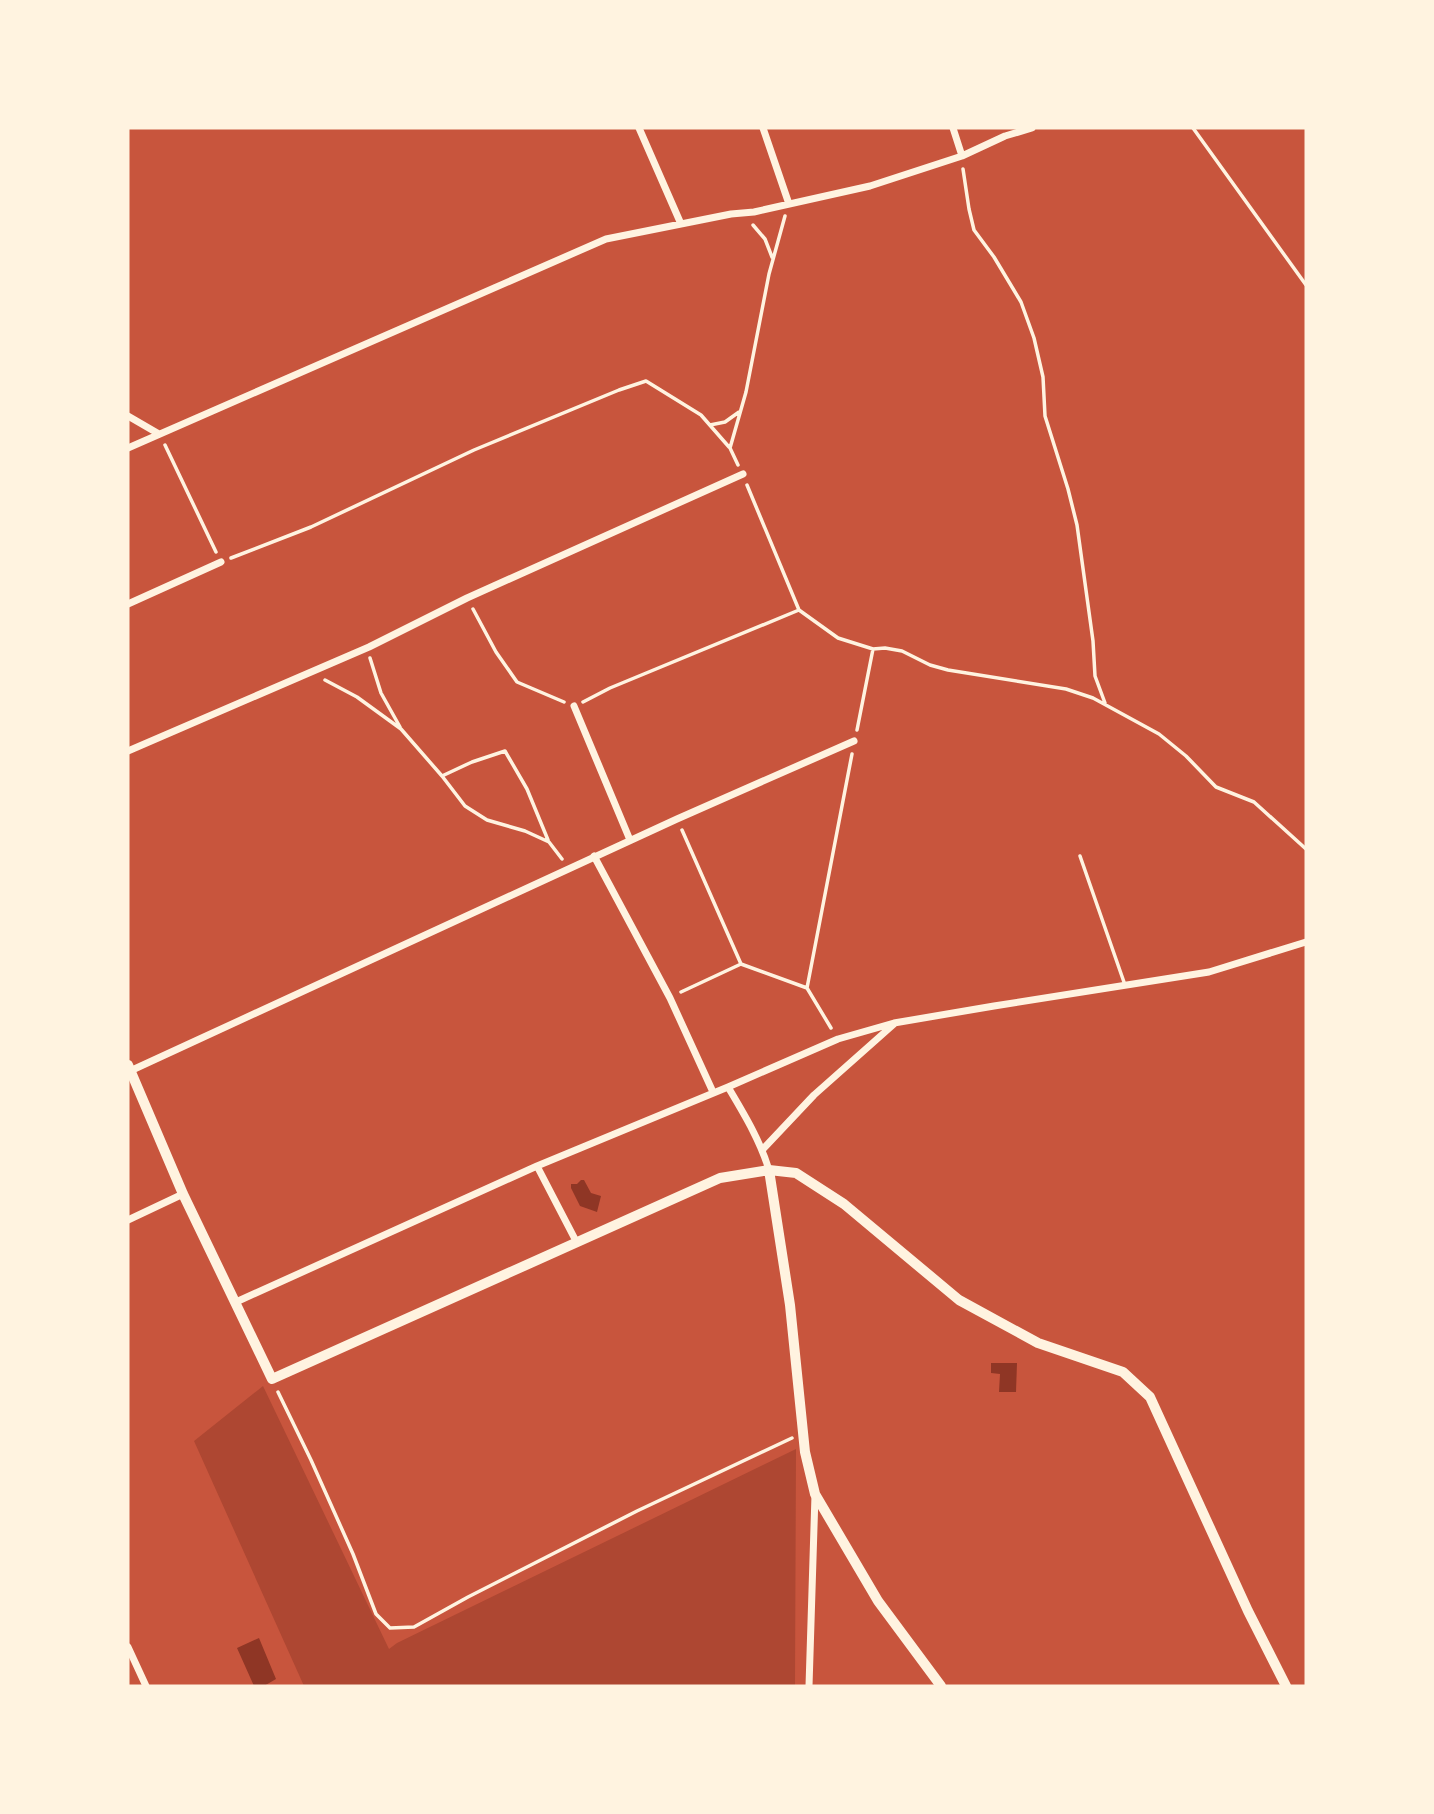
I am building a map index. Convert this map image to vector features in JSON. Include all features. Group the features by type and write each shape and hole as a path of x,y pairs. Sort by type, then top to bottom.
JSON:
{"street":[{"path":"639,128 681,224"},
{"path":"763,128 789,204"},
{"path":"953,128 962,156"},
{"path":"128,448 606,239 731,214 754,212 870,186 962,156 1006,136 1032,128"},
{"path":"128,416 159,434"},
{"path":"128,751 369,647 467,598 743,474"},
{"path":"128,604 221,562"},
{"path":"574,706 630,840"},
{"path":"854,741 677,818 129,1068 183,1194 272,1379 719,1178 769,1170 796,1173 844,1204 959,1300 1038,1343 1123,1372 1150,1397 1248,1611 1286,1686"},
{"path":"594,856 670,998 713,1092"},
{"path":"236,1302 537,1166 838,1039 894,1023 1209,972 1306,942"},
{"path":"763,1149 814,1096 894,1023"},
{"path":"727,1087 763,1149 769,1170 790,1305 805,1451 815,1494 808,1686"},
{"path":"537,1166 577,1243"},
{"path":"128,1220 183,1194"},
{"path":"815,1494 878,1601 941,1686"},
{"path":"128,1647 146,1686"}],"lane":[{"path":"1080,856 1125,985"}],"path":[{"path":"1193,128 1306,285"},
{"path":"962,156 968,209 974,230 1021,302 1034,338 1043,377 1045,416 1077,525 1093,641 1095,676 1106,705"},
{"path":"730,448 773,259 789,204"},
{"path":"731,214 753,225 765,239 773,259"},
{"path":"159,434 221,562 311,527 474,450 646,381 701,415 730,448 799,610 838,638 873,649 902,651 930,665 948,670 1066,689 1093,698 1159,734 1186,756 1216,787 1254,802 1306,849"},
{"path":"710,425 725,422 740,412"},
{"path":"467,598 496,652 517,682 574,706 610,688 799,610"},
{"path":"369,647 370,664 381,693 401,729 465,806 487,820 525,831 549,842"},
{"path":"807,988 873,649"},
{"path":"311,673 357,697 401,729"},
{"path":"442,776 505,751 527,789 549,842 570,869"},
{"path":"677,818 741,964"},
{"path":"670,998 741,964 807,988 838,1039"},
{"path":"272,1379 353,1554 376,1614 390,1628 414,1627 638,1511 804,1433"}],"shaded area":[{"path":"584,1180 591,1193 601,1196 597,1212 580,1206 571,1188 571,1184 577,1184"},
{"path":"991,1363 1017,1363 1016,1392 999,1392 1000,1374 991,1373"},
{"path":"263,1386 389,1649 796,1449 795,1686 304,1686 194,1441"},
{"path":"259,1638 276,1679 264,1686 254,1686 237,1648"}]}
